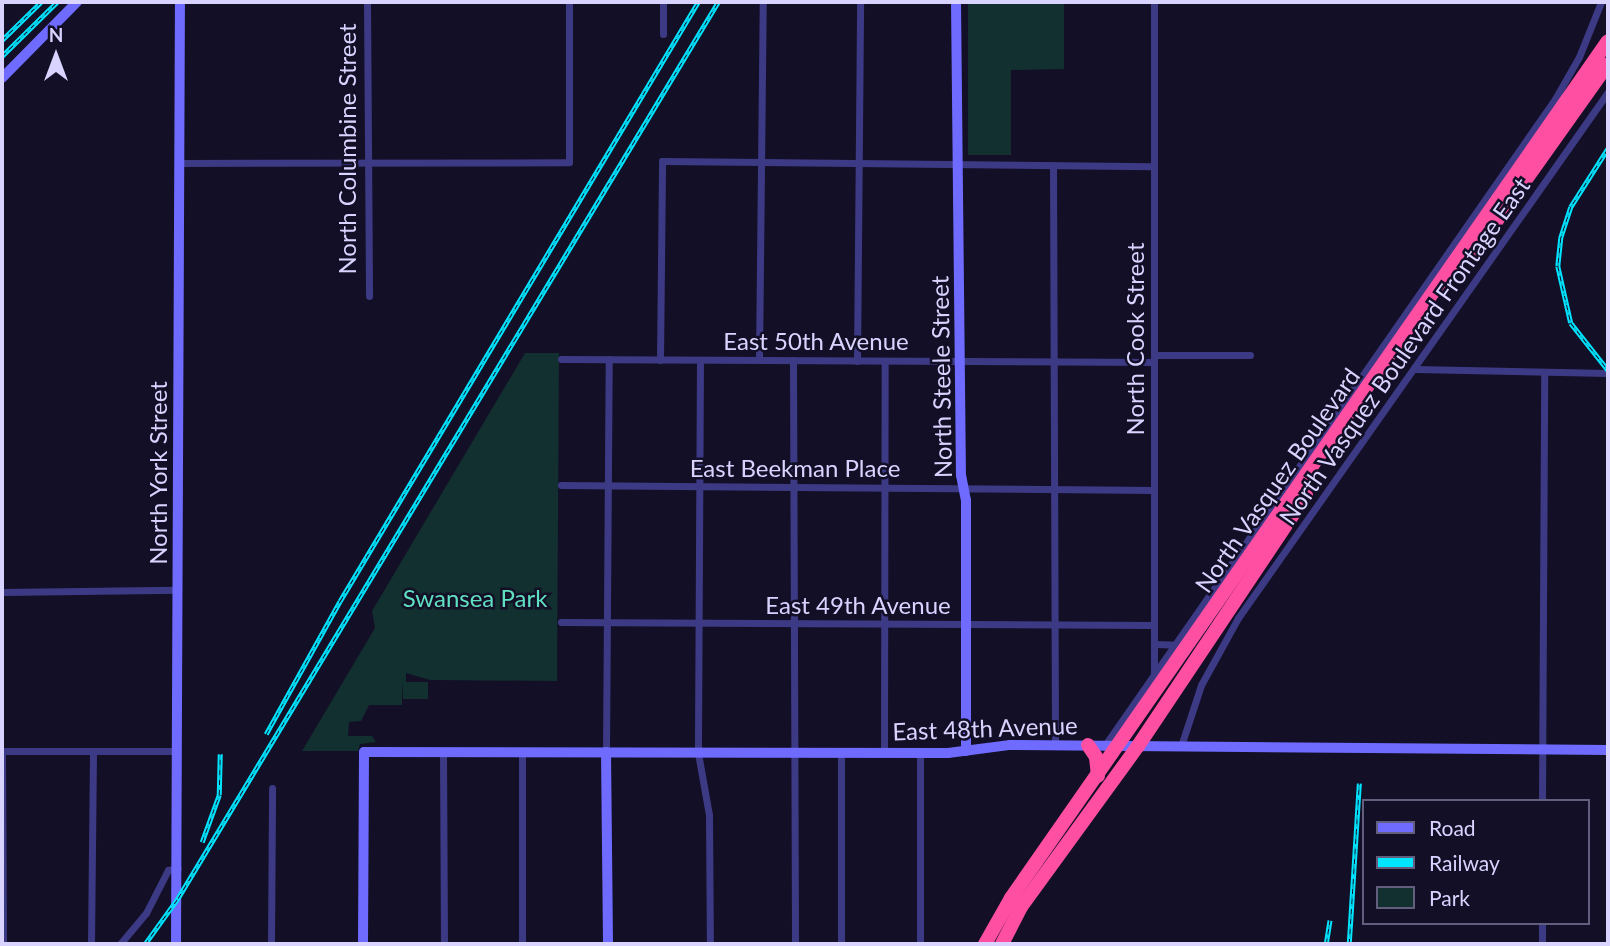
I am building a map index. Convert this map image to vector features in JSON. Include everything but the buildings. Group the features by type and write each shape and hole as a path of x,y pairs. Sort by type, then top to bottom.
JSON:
{"highway":[{"name":"North Vasquez Boulevard","path":"985,944 1004,908 1098,776 1112,745 1608,41"},
{"name":"North Vasquez Boulevard","path":"1002,944 1021,907 1138,746 1344,440 1608,64"},
{"path":"1088,745 1096,757 1098,776"}],"street":[{"path":"2,78 77,2"},
{"name":"North York Street","path":"176,944 180,2"},
{"name":"North Columbine Street","path":"368,2 369,296"},
{"path":"179,163 569,162 569,2"},
{"path":"663,2 663,34"},
{"path":"759,360 763,2"},
{"path":"857,360 860,2"},
{"name":"North Steele Street","path":"956,2 966,751"},
{"name":"North Cook Street","path":"1154,2 1154,676"},
{"path":"1112,745 1154,676 1182,648 1555,99 1579,57 1601,2"},
{"name":"North Vasquez Boulevard Frontage East","path":"1181,746 1201,684 1238,618 1608,92"},
{"path":"660,359 662,161 1154,166"},
{"path":"1053,165 1057,489 1055,745"},
{"name":"East 50th Avenue","path":"561,359 1055,362 1250,355"},
{"path":"608,944 606,752 610,359"},
{"path":"700,360 698,753 709,815 710,944"},
{"path":"793,360 796,944"},
{"path":"884,753 885,361"},
{"path":"1415,369 1608,373"},
{"path":"1542,799 1544,372"},
{"name":"East Beekman Place","path":"561,485 1154,490"},
{"path":"2,592 178,590"},
{"name":"East 49th Avenue","path":"561,622 1154,625"},
{"path":"1154,644 1182,648"},
{"name":"East 48th Avenue","path":"363,944 364,751 919,753 1055,745 1608,750"},
{"path":"4,944 2,751 177,751"},
{"path":"91,944 93,751"},
{"path":"443,752 444,944"},
{"path":"522,752 522,944"},
{"path":"841,753 841,944"},
{"path":"919,753 920,944"},
{"path":"271,944 272,788"},
{"path":"120,944 146,913 169,870 178,868"},
{"path":"1542,925 1542,944"}],"green space":[{"path":"968,2 1064,2 1064,69 1011,70 1011,155 968,155"},
{"name":"Swansea Park","path":"525,353 559,353 557,681 430,680 406,673 406,682 428,682 428,699 403,699 402,681 402,705 369,705 361,721 349,722 348,736 372,736 376,742 360,744 358,751 302,751 375,628 372,611"}],"railway":[{"path":"2,40 41,2"},
{"path":"2,56 57,2"},
{"path":"266,734 340,601 698,2"},
{"path":"145,944 178,898 718,2"},
{"path":"1608,149 1571,207 1561,238 1558,266 1571,323 1608,370"},
{"path":"202,842 219,795 220,754"},
{"path":"1349,944 1359,783"},
{"path":"1326,944 1330,920"}]}
